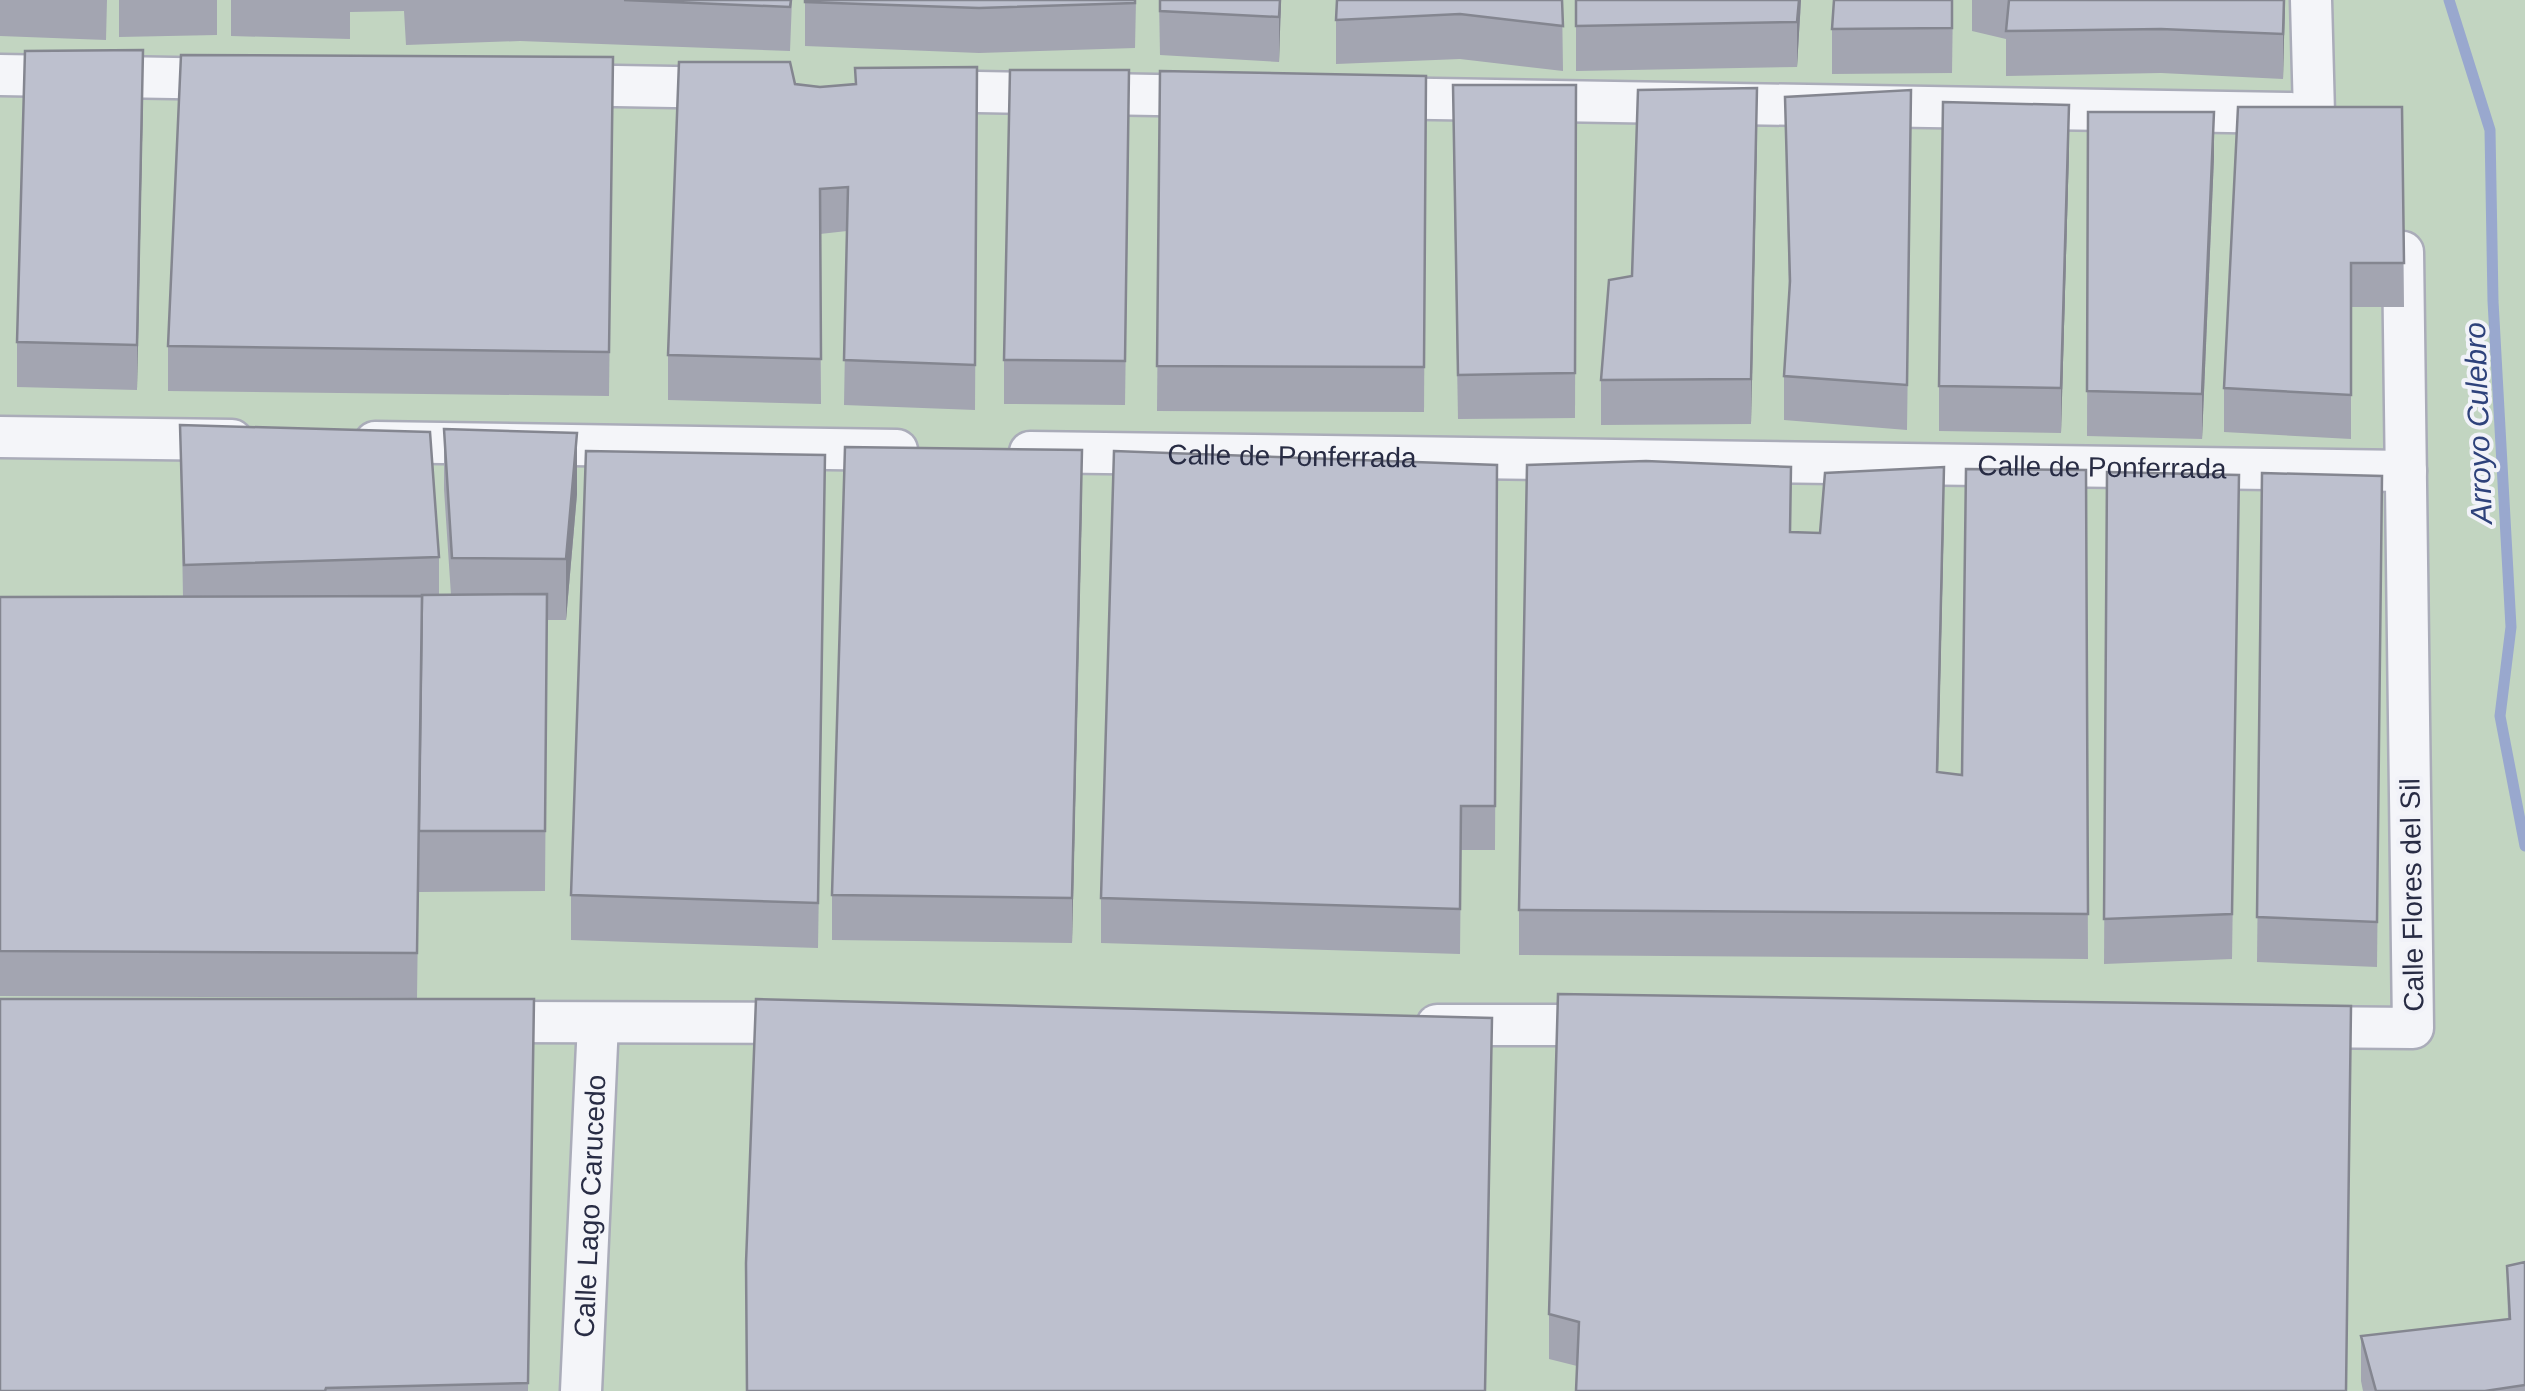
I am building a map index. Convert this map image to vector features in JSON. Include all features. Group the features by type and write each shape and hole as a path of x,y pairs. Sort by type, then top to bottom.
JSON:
{"street":[{"path":"1336,98 2331,114 2312,0"},
{"path":"0,76 259,80"},
{"path":"518,84 778,88"},
{"path":"878,90 1256,96"},
{"name":"Calle Flores del Sil","path":"2254,1027 2414,1028 2402,210"},
{"path":"0,437 278,441"},
{"path":"338,442 934,450"},
{"name":"Calle de Ponferrada","path":"994,451 2406,471"},
{"path":"439,1022 838,1023"},
{"name":"Calle Lago Carucedo","path":"581,1391 598,1022"},
{"path":"1396,1025 1656,1026"}],"green space":[{"path":"0,0 2525,0 2525,1391 0,1391"}],"building":[{"path":"624,0 791,0 790,7"},
{"path":"805,0 1135,0 1135,3 979,8"},
{"path":"1160,0 1280,0 1279,17 1160,11"},
{"path":"1337,0 1562,0 1563,26 1460,14 1336,20"},
{"path":"1576,0 1799,0 1797,22 1576,26"},
{"path":"1834,0 1952,0 1952,28 1832,29"},
{"path":"2009,0 2284,0 2283,34 2161,29 2006,31"},
{"path":"143,50 137,345 17,342 25,51"},
{"path":"181,55 613,57 609,352 168,346"},
{"path":"679,62 790,62 795,84 820,87 856,84 855,68 977,67 975,365 844,360 848,187 820,189 821,359 668,355"},
{"path":"1010,70 1129,70 1125,361 1004,360"},
{"path":"1160,71 1426,76 1424,367 1157,366"},
{"path":"1453,85 1576,85 1575,373 1458,375"},
{"path":"1757,88 1751,379 1601,380 1609,280 1632,276 1638,90"},
{"path":"1911,90 1907,385 1784,376 1790,281 1785,97"},
{"path":"1943,102 2069,105 2061,388 1939,386"},
{"path":"2238,107 2402,107 2404,263 2351,263 2351,395 2224,388"},
{"path":"2088,112 2214,112 2202,394 2087,391"},
{"path":"180,425 430,432 439,557 184,565"},
{"path":"444,429 577,433 566,559 452,558"},
{"path":"845,447 1082,450 1072,898 832,895"},
{"path":"586,451 825,455 818,903 571,895"},
{"path":"1114,451 1497,465 1495,806 1461,806 1460,909 1101,898"},
{"path":"1646,461 1791,467 1790,532 1820,533 1825,473 1944,467 1937,772 1962,775 1966,469 2086,470 2088,914 1519,910 1527,465"},
{"path":"2107,472 2239,475 2232,914 2104,919"},
{"path":"2262,473 2382,476 2377,922 2257,917"},
{"path":"547,594 545,831 419,831 422,595"},
{"path":"422,596 417,953 0,951 0,597"},
{"path":"1558,994 2351,1006 2346,1391 1576,1391 1579,1322 1549,1314"},
{"path":"0,999 534,999 528,1383 325,1391 0,1391"},
{"path":"756,999 1492,1018 1485,1391 747,1391 746,1263"},
{"path":"2525,1262 2525,1385 2485,1391 2376,1391 2361,1336 2510,1319 2507,1266"}],"waterway":[{"name":"Arroyo Culebro","path":"2449,0 2490,130 2493,301 2511,627 2500,716 2525,846"}]}
